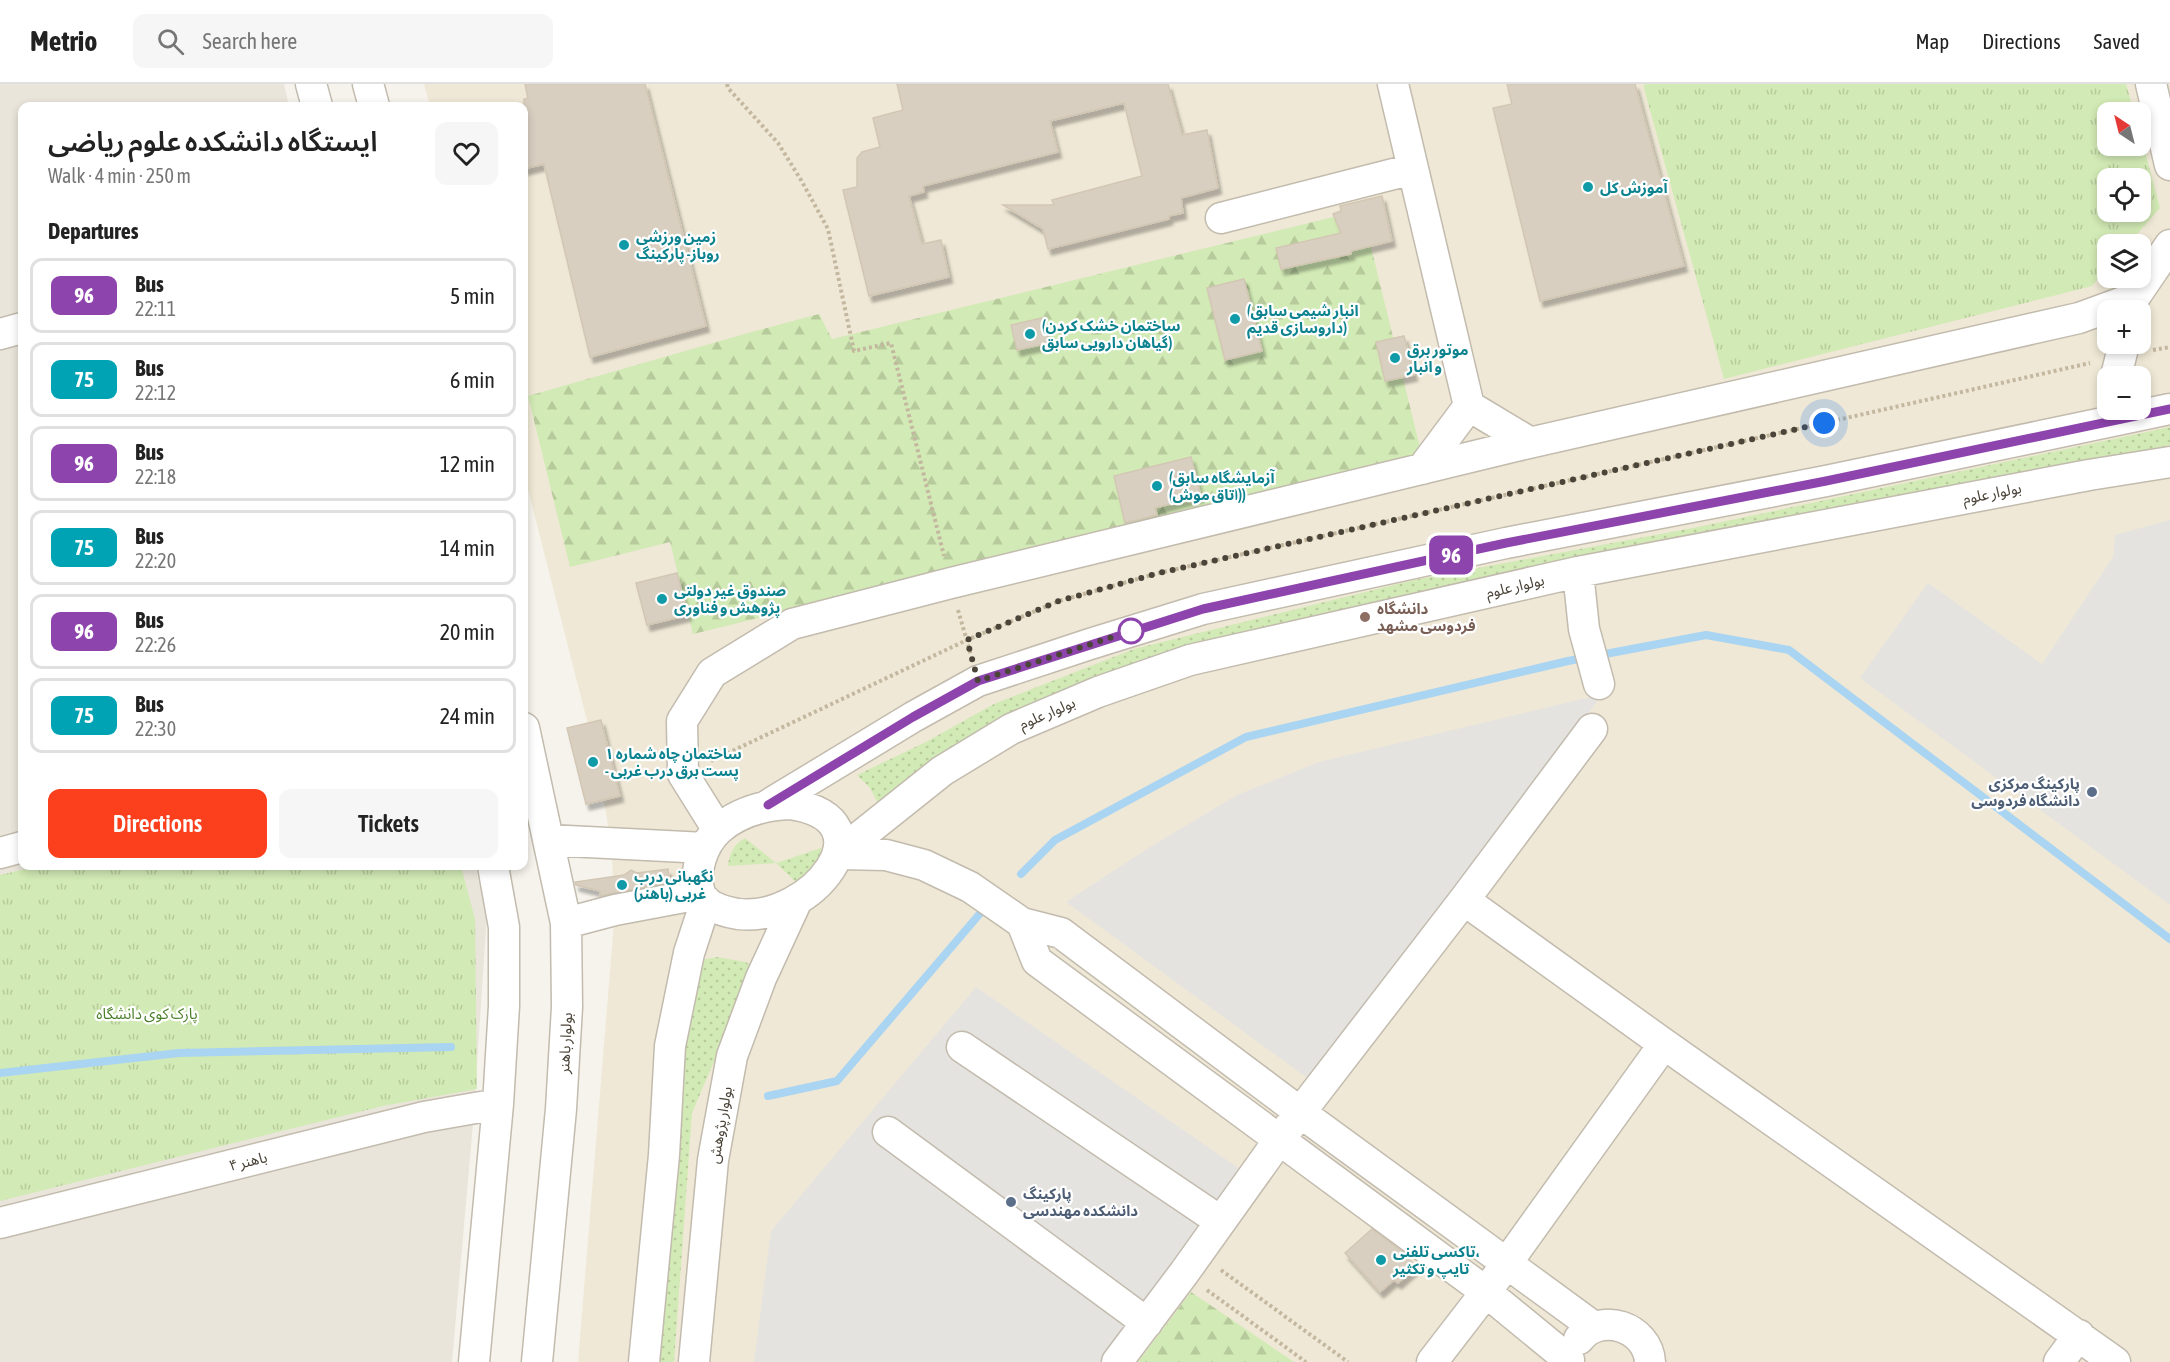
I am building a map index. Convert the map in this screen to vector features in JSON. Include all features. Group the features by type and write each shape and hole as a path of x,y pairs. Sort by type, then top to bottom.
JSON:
{"street":[{"path":"311,84 316,102"},
{"path":"368,84 373,102"},
{"path":"1394,84 1469,406 1529,442"},
{"path":"2151,84 2170,165"},
{"path":"1221,218 1413,169"},
{"path":"2135,300 2170,245"},
{"path":"711,839 683,774 682,721 712,672 792,624 1529,442 2097,313"},
{"path":"0,334 18,329"},
{"path":"1422,469 1469,406"},
{"path":"2151,411 2170,409"},
{"path":"644,1362 664,1155 670,1046 703,897 698,872 711,839 740,816 768,805 913,717 978,681 1203,609 1506,543 1826,481 2097,418"},
{"name":"بولوار علوم","path":"838,854 951,765 1011,729 1098,692 1190,660 1578,572 2089,475 2170,462"},
{"path":"1578,572 1584,629 1599,684"},
{"path":"1117,1362 1191,1264 1279,1140 1592,729"},
{"name":"بولوار باهنر","path":"528,747 566,923 567,1008 561,1109 537,1362"},
{"path":"566,923 615,910 703,897 724,912 747,915 778,909 797,900 816,887 829,872 838,854 839,839 835,826 825,815 809,807 790,804 768,805"},
{"path":"548,840 611,843 711,839"},
{"path":"0,853 18,848"},
{"path":"838,854 886,855 924,866 970,887 1022,923 1061,933 1301,1113 1594,1327"},
{"path":"474,1362 498,1104 504,1006 504,927 494,870"},
{"name":"بولوار پژوهش","path":"694,1362 713,1160 732,1056 761,978 797,900"},
{"path":"1464,900 2115,1362"},
{"path":"1022,923 1037,961 1486,1292 1569,1361 1574,1346 1582,1335 1594,1327 1608,1324 1622,1326 1634,1333 1644,1343 1650,1362"},
{"path":"1432,1362 1486,1292 1664,1044"},
{"path":"962,1047 1220,1221"},
{"name":"باهنر ۴","path":"0,1223 424,1117 498,1104"},
{"path":"888,1132 1147,1323"},
{"path":"2059,1362 2079,1335"}],"path":[{"path":"727,84 728,88 778,143 828,229 854,351 891,343 978,681"},
{"path":"683,774 967,640 1059,601 1159,573 2170,347"},
{"path":"1191,1264 1306,1362"},
{"path":"1191,1264 1348,1362"}],"shaded area":[{"path":"0,84 284,84 288,102 18,102 18,870 476,870 487,914 473,1124 452,1362 0,1362"},
{"name":"دانشگاه فردوسی مشهد","path":"424,84 2170,84 2170,1362 578,1362 615,910 611,843 597,760 528,490 528,102 429,102"},
{"name":"پارکینگ مرکزی دانشگاه فردوسی","path":"2170,520 2170,905 1860,678 1928,583 2042,664 2113,557 2115,535"},
{"path":"1603,694 1310,1080 1066,902 1150,847 1237,795 1319,762"},
{"name":"پارکینگ دانشکده مهندسی","path":"976,987 1247,1174 1110,1362 754,1362 771,1231"}],"green space":[{"path":"2126,84 2131,102 2097,102 2097,156 2146,156 2149,168 2097,168 2097,222 2148,222 2137,234 2097,234 2097,280 2092,286 1724,379 1643,85"},
{"path":"2151,174 2160,208 2151,218"},
{"path":"1362,210 1422,456 693,634 670,542 570,567 528,396 819,314 832,339"},
{"path":"2170,427 2170,445 1163,659 880,807 870,788 857,775 926,742 994,704 1134,649 1414,580 1698,527"},
{"path":"745,838 776,863 728,866 733,850"},
{"path":"821,848 821,860 800,886 776,863"},
{"name":"پارک کوی دانشگاه","path":"21,870 462,870 475,919 477,1089 383,1106 0,1201 0,875"},
{"path":"717,957 746,962 754,968 692,1113 674,1362 657,1362 675,1111 697,961"},
{"path":"1191,1292 1294,1362 1138,1362"}],"building":[{"name":"زمین ورزشی روباز- پارکینگ","path":"525,84 645,84 706,326 590,357 544,164 528,168 528,102 524,102 524,99 528,98"},
{"path":"897,84 1168,84 1182,135 1207,130 1218,188 1181,198 1183,213 1169,216 1169,219 1048,249 1043,229 1003,205 1054,205 1052,200 1142,176 1124,103 1050,121 1058,152 923,186 924,192 909,196 922,244 941,240 949,277 869,296 843,190 857,187 857,158 862,152 880,147 873,118 903,110"},
{"name":"آموزش کل","path":"1507,84 1635,84 1684,266 1540,301 1493,108 1512,104"},
{"path":"1382,196 1392,241 1351,251 1351,254 1281,269 1276,248 1341,233 1333,214 1341,211 1340,206"},
{"name":"(انبار شیمی سابق داروسازی قدیم)","path":"1244,279 1262,351 1225,360 1207,288"},
{"name":"(ساختمان خشک کردن گیاهان دارویی سابق)","path":"1042,318 1049,343 1017,350 1011,325"},
{"name":"موتور برق و انبار","path":"1404,336 1414,375 1385,381 1376,342"},
{"name":"(آزمایشگاه سابق (اتاق موش))","path":"1191,457 1201,496 1155,508 1157,515 1125,523 1114,476"},
{"name":"صندوق غیر دولتی پژوهش و فناوری","path":"677,573 688,615 647,625 636,583"},
{"name":"ساختمان چاه شماره ۱ - پست برق درب غربی","path":"601,720 620,796 586,804 567,728"},
{"path":"668,869 670,882 600,896 600,891 576,885 575,882 624,875 631,870 637,873"},
{"name":"تاکسی تلفنی، تایپ و تکثیر","path":"1372,1229 1403,1252 1416,1267 1398,1283 1394,1280 1380,1292 1345,1253"}],"waterway":[{"path":"1021,874 1055,840 1246,737 1568,661 1706,635 1789,650 2170,939"},
{"path":"768,1096 837,1081 983,910"},
{"path":"0,1073 179,1053 451,1047"}],"bus line":[{"name":"96","path":"768,805 913,717 978,681 1203,609 1506,543 1826,481 2170,409"}],"place":[{"name":"آموزش کل","path":"1588,187"},
{"name":"زمین ورزشی روباز- پارکینگ","path":"624,245"},
{"name":"(انبار شیمی سابق داروسازی قدیم)","path":"1235,319"},
{"name":"(ساختمان خشک کردن گیاهان دارویی سابق)","path":"1030,334"},
{"name":"موتور برق و انبار","path":"1395,358"},
{"name":"(آزمایشگاه سابق (اتاق موش))","path":"1157,486"},
{"name":"صندوق غیر دولتی پژوهش و فناوری","path":"662,599"},
{"name":"دانشگاه فردوسی مشهد","path":"1365,617"},
{"name":"ساختمان چاه شماره ۱ - پست برق درب غربی","path":"593,762"},
{"name":"پارکینگ مرکزی دانشگاه فردوسی","path":"2092,792"},
{"name":"نگهبانی درب غربی (باهنر)","path":"622,885"},
{"name":"پارکینگ دانشکده مهندسی","path":"1011,1202"},
{"name":"تاکسی تلفنی، تایپ و تکثیر","path":"1381,1260"}],"route":[{"path":"1131,631 978,681 967,640 1059,601 1159,573 1824,423"}]}
